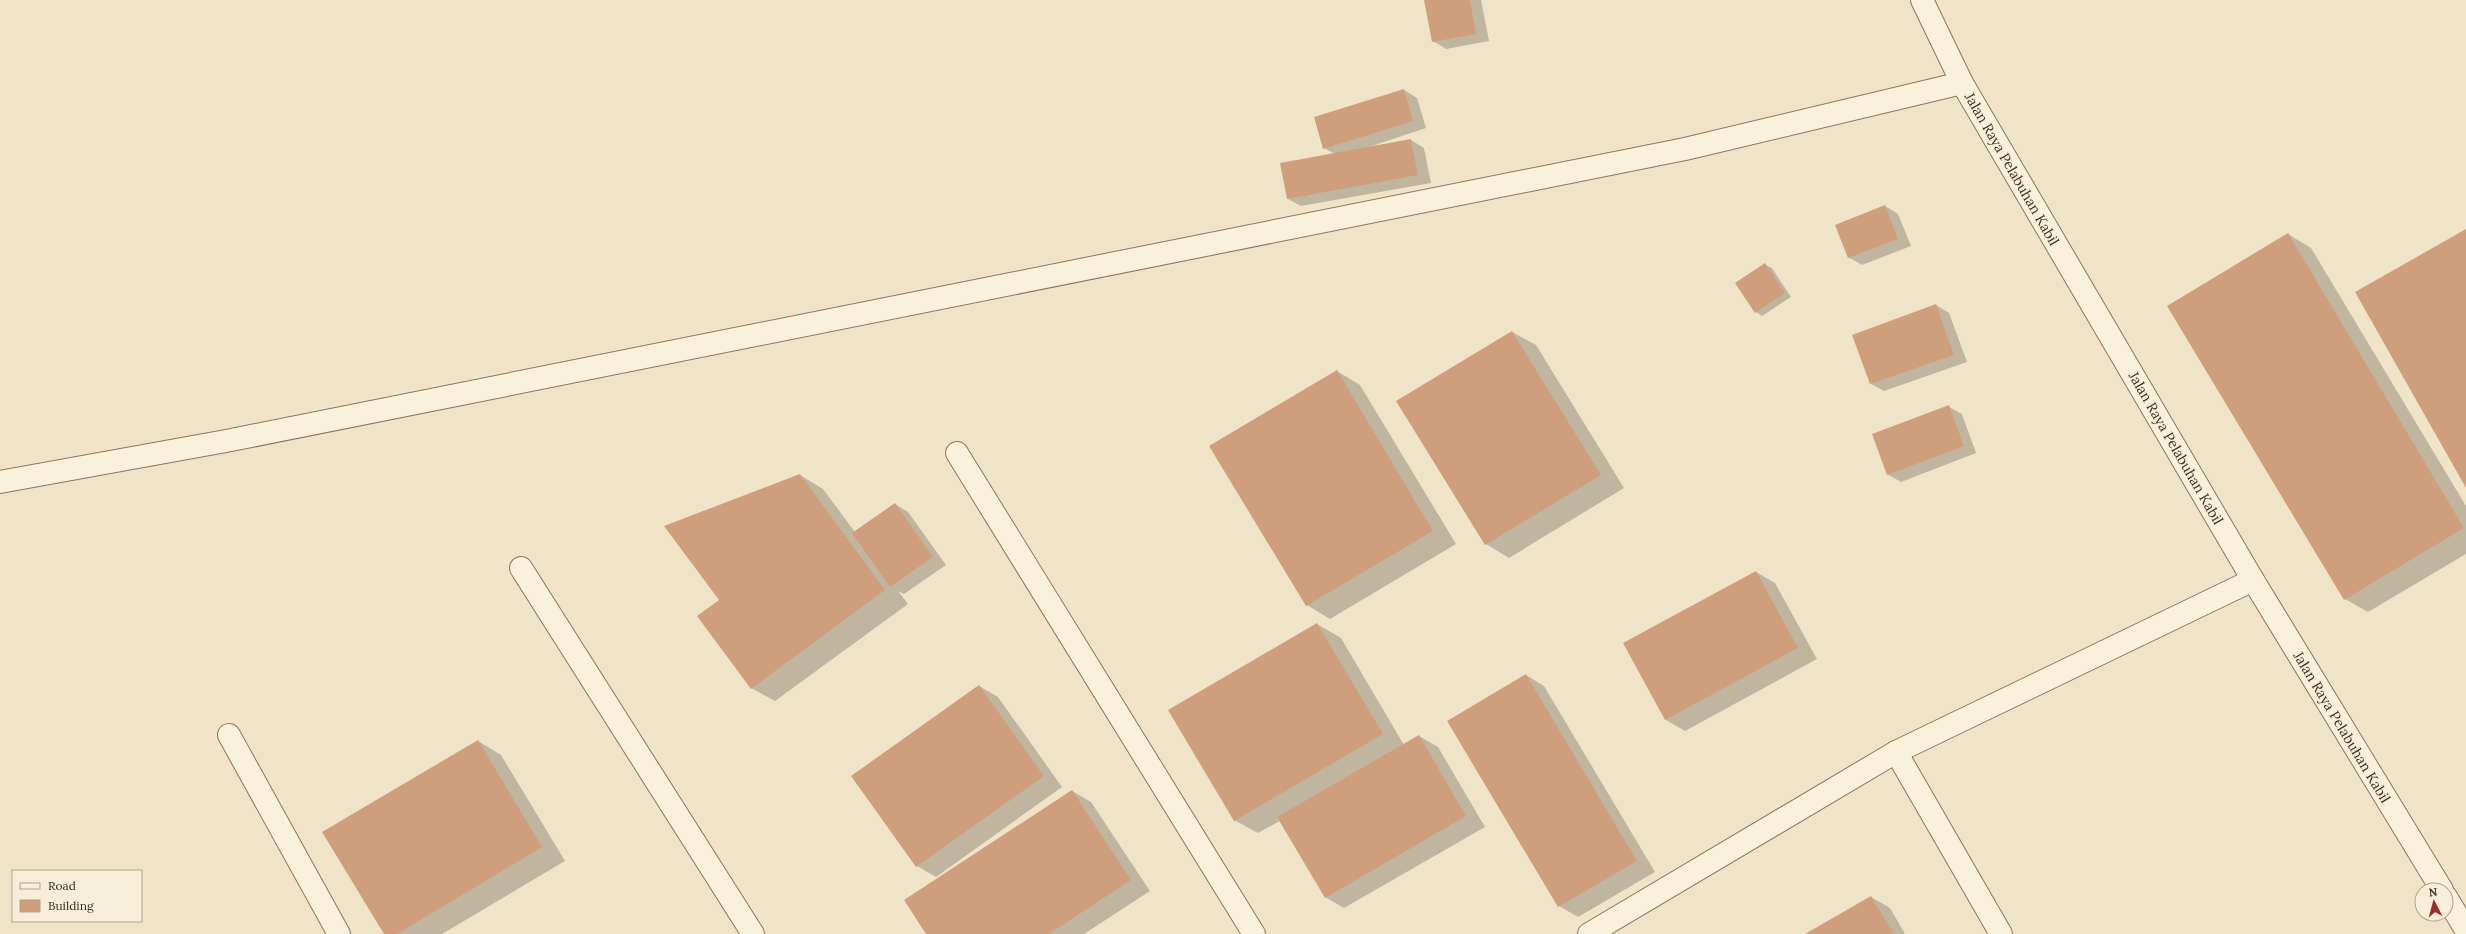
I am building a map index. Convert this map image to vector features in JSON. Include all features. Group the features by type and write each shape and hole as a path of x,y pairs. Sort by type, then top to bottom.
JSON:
{"street":[{"name":"Jalan Raya Pelabuhan Kabil","path":"1922,0 1962,83 2253,580 2437,882"},
{"path":"0,482 234,440 1677,150 1962,83"},
{"path":"957,453 1254,934"},
{"path":"521,568 753,934"},
{"path":"1589,934 1896,752 2253,580"},
{"path":"229,735 339,934"},
{"path":"1896,752 2001,934"},
{"path":"2454,910 2466,930"}],"building":[{"path":"1424,0 1470,0 1476,34 1432,42"},
{"path":"1404,89 1413,121 1323,149 1314,117"},
{"path":"1411,139 1418,175 1287,199 1280,163"},
{"path":"1885,205 1898,239 1848,258 1835,225"},
{"path":"2466,229 2466,488 2355,292"},
{"path":"2288,233 2464,528 2344,600 2167,306"},
{"path":"1765,263 1785,293 1755,313 1735,283"},
{"path":"1936,304 1954,355 1870,384 1852,335"},
{"path":"1512,331 1601,475 1485,545 1396,401"},
{"path":"1337,370 1433,531 1306,606 1209,446"},
{"path":"1949,405 1964,446 1887,475 1872,434"},
{"path":"800,474 885,590 751,689 697,616 719,600 664,526"},
{"path":"895,503 933,557 890,587 852,533"},
{"path":"1756,571 1798,648 1665,720 1623,643"},
{"path":"1317,623 1383,734 1234,821 1168,710"},
{"path":"1526,674 1637,861 1558,907 1447,721"},
{"path":"979,685 1044,776 916,867 851,776"},
{"path":"1419,735 1466,816 1325,898 1277,817"},
{"path":"478,740 542,847 397,934 384,934 322,832"},
{"path":"1072,790 1131,880 1049,934 926,934 904,900"},
{"path":"1871,896 1894,934 1805,934"}]}
